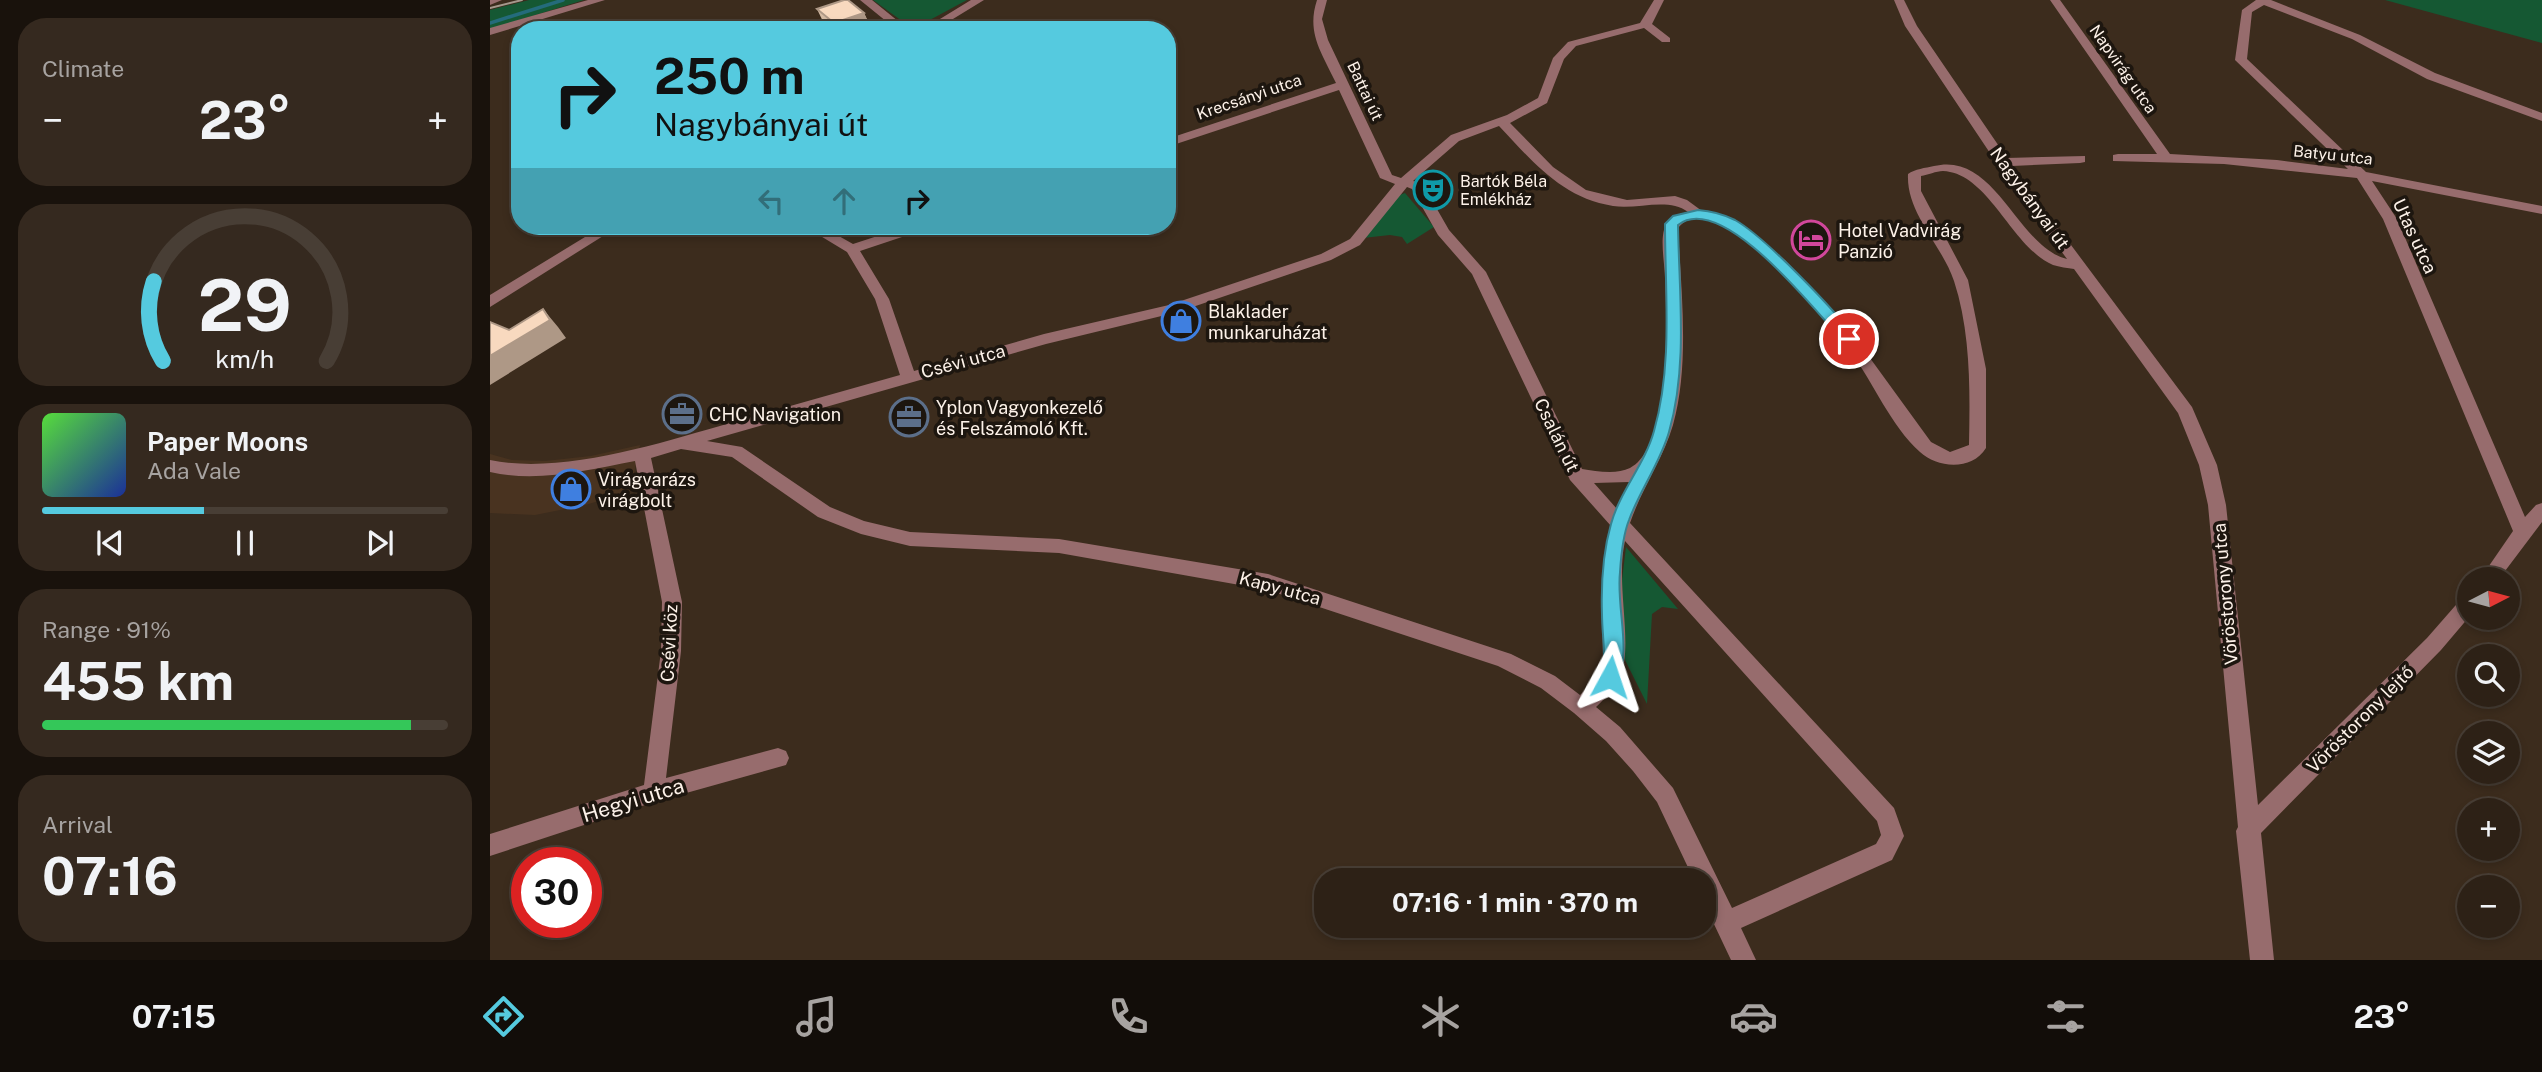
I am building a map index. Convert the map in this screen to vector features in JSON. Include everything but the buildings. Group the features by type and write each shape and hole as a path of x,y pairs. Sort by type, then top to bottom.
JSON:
{"street":[{"path":"490,2 497,0"},
{"path":"528,21 600,0"},
{"path":"865,0 892,21"},
{"path":"943,21 979,0"},
{"name":"Battai út","path":"1322,0 1317,14 1317,26 1342,85 1387,178 1404,182"},
{"path":"1404,182 1455,138 1501,121 1543,100 1559,58 1572,44 1646,23 1659,0"},
{"name":"Nagybányai út","path":"1899,0 1911,26 2003,162 2080,266"},
{"name":"Napvirág utca","path":"2055,0 2165,156"},
{"path":"2262,1 2356,37 2431,76 2542,117"},
{"name":"Utas utca","path":"2262,1 2247,9 2241,60 2361,174 2390,219 2522,533"},
{"path":"1646,23 1666,40"},
{"path":"490,32 511,26"},
{"name":"Krecsányi utca","path":"1176,140 1342,85"},
{"path":"1501,121 1548,169 1581,193 1633,204 1675,200 1688,203 1698,214 1678,219 1671,224 1673,363 1668,405 1661,435 1619,522 1611,573 1610,616 1615,659 1610,677 1581,707"},
{"name":"Batyu utca","path":"2118,158 2165,156 2361,174 2542,210"},
{"path":"2003,162 2080,159"},
{"name":"Nagybányai út","path":"1698,214 1710,215 1731,223 1776,261 1833,319 1857,349 1918,440 1932,453 1951,459 1967,457 1977,448 1978,369 1961,280 1914,191 1915,174 1945,168 1974,178 2050,259 2080,266"},
{"name":"Csévi utca","path":"491,467 508,470 548,470 642,454 908,376 1173,309 1326,257 1355,242 1368,230 1404,182"},
{"name":"Csalán út","path":"1404,182 1417,186 1443,232 1479,272 1576,475 1886,815 1893,836 1884,852 1728,922"},
{"path":"490,302 598,235"},
{"path":"827,235 852,249 882,299 908,376"},
{"path":"852,249 894,235"},
{"name":"Vöröstorony utca","path":"2080,266 2186,411 2208,465 2217,505 2247,831 2262,960"},
{"name":"Kapy utca","path":"677,444 736,451 824,512 861,527 910,539 1059,546 1268,582 1504,660 1548,682 1581,707 1613,734 1665,795 1744,960"},
{"name":"Csévi köz","path":"642,454 673,603 671,651 654,792"},
{"path":"1576,475 1616,477 1644,468"},
{"path":"2498,567 2542,510"},
{"name":"Vöröstorony lejtő","path":"2247,831 2457,617"},
{"name":"Hegyi utca","path":"490,845 654,792 778,758"}],"shaded area":[{"path":"640,445 630,492 535,515 490,513 490,454 512,460 545,461 591,456"}],"green space":[{"path":"529,0 584,0 490,29 490,10"},
{"path":"873,0 967,0 928,21 902,21"},
{"path":"2385,0 2542,0 2542,43"},
{"path":"1405,193 1434,227 1407,244 1402,237 1390,235 1363,238 1397,196"},
{"path":"1626,547 1678,609 1662,607 1652,614 1647,704 1624,658 1621,588"}],"waterway":[{"path":"490,23 563,0"}],"tram line":[{"path":"490,8 522,0"}],"place":[{"name":"Bartók Béla Emlékház","path":"1433,190"},
{"name":"Hotel Vadvirág Panzió","path":"1811,240"},
{"name":"Blaklader munkaruházat","path":"1181,321"},
{"name":"CHC Navigation","path":"682,414"},
{"name":"Yplon Vagyonkezelő és Felszámoló Kft.","path":"909,417"},
{"name":"Virágvarázs virágbolt","path":"571,489"}],"route":[{"path":"1610,677 1615,659 1610,616 1611,573 1619,522 1661,435 1668,405 1673,363 1671,224 1688,215 1698,214 1710,215 1731,223 1776,261 1849,339"}]}
